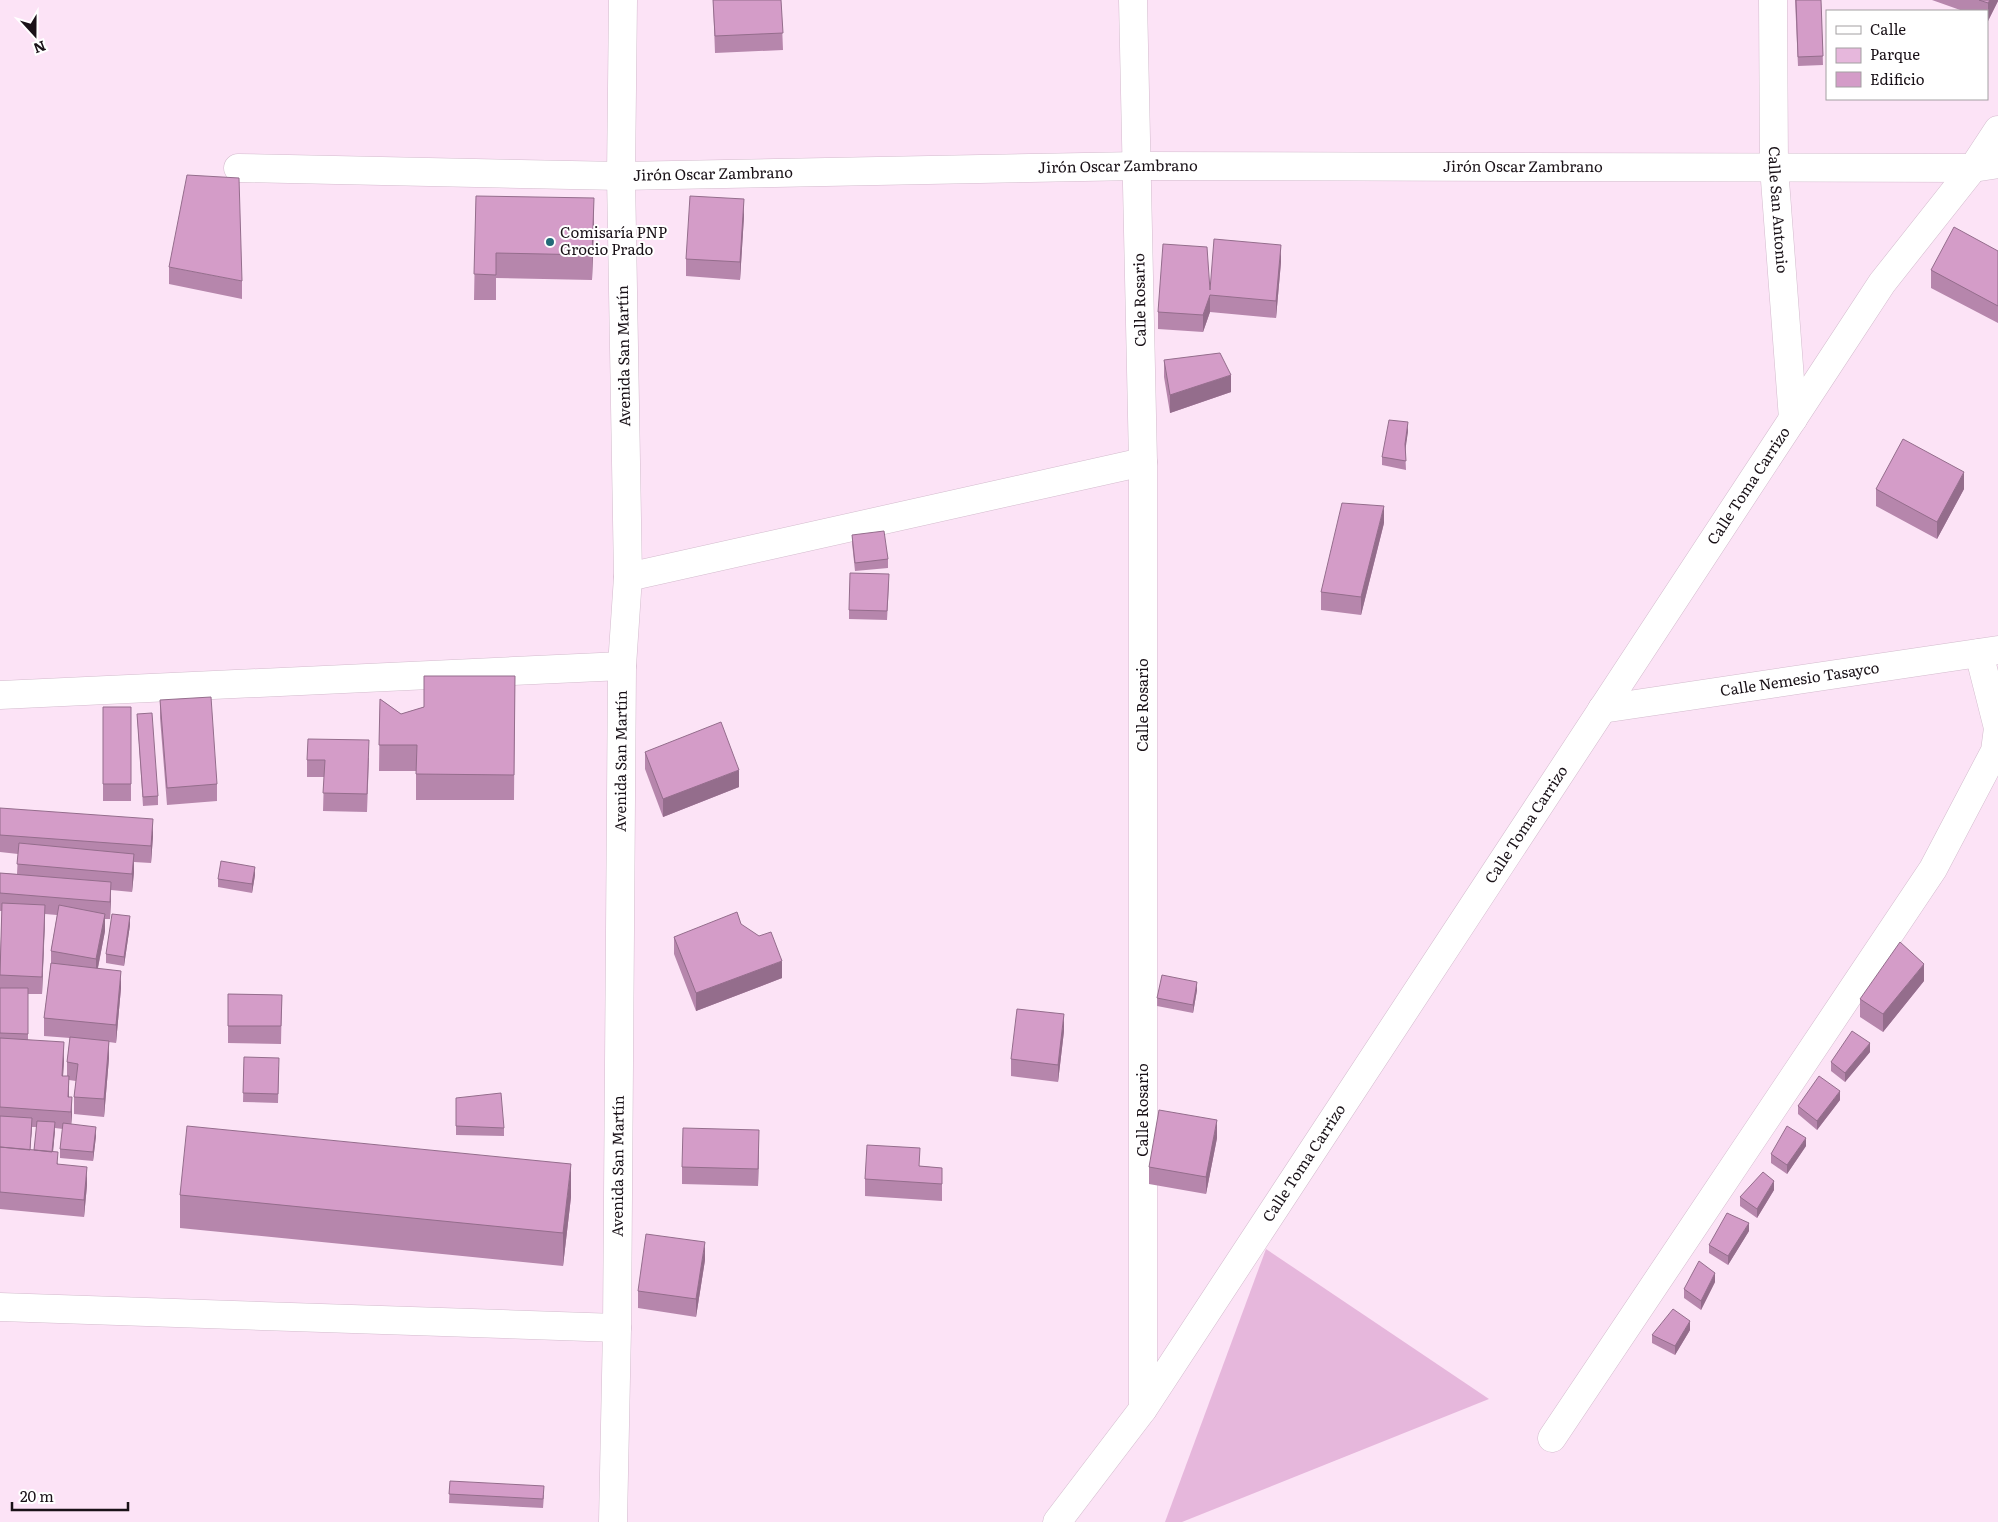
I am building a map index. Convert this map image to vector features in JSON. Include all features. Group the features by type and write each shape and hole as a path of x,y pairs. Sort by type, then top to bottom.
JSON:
{"street":[{"name":"Avenida San Martín","path":"614,1522 622,666 628,576 621,176 623,0"},
{"name":"Calle Rosario","path":"1133,0 1143,462 1143,1409"},
{"name":"Calle San Antonio","path":"1773,0 1774,167 1793,419"},
{"name":"Calle Toma Carrizo","path":"1057,1522 1143,1409 1882,283 1986,166 1998,130"},
{"name":"Jirón Oscar Zambrano","path":"238,168 621,176 1138,166 1986,166"},
{"path":"628,576 1143,462"},
{"path":"1552,1438 1933,869 1996,751 1998,728 1988,651"},
{"name":"Calle Nemesio Tasayco","path":"1602,709 1988,651"},
{"path":"0,695 622,666"},
{"path":"0,1307 617,1328"}],"green space":[{"path":"1266,1249 1489,1399 1182,1522 1165,1522"}],"building":[{"path":"713,0 781,0 783,33 715,36"},
{"path":"1796,0 1821,0 1823,56 1798,57"},
{"path":"1979,0 1990,0 1988,3"},
{"path":"187,175 239,178 242,281 169,267"},
{"path":"476,196 594,198 592,255 496,253 496,275 474,274"},
{"path":"690,196 744,199 740,262 686,259"},
{"path":"1954,227 1998,251 1998,306 1931,270"},
{"path":"1214,239 1281,245 1276,301 1210,295 1203,315 1158,312 1163,244 1207,247 1210,290"},
{"path":"1220,353 1231,375 1170,395 1164,360"},
{"path":"1389,420 1408,422 1405,444 1406,461 1382,457"},
{"path":"1903,439 1964,472 1937,522 1876,489"},
{"path":"1342,503 1384,506 1361,597 1321,592"},
{"path":"884,531 888,559 855,563 852,535"},
{"path":"850,573 889,574 887,611 849,610"},
{"path":"424,676 515,676 514,775 416,774 417,745 379,745 380,699 401,714 424,707"},
{"path":"211,697 217,784 167,788 160,700"},
{"path":"103,707 131,707 131,784 103,784"},
{"path":"152,713 158,796 143,797 137,714"},
{"path":"721,722 739,770 663,799 645,752"},
{"path":"308,739 369,740 367,794 323,793 325,760 307,760"},
{"path":"0,808 153,819 151,846 0,835"},
{"path":"19,843 134,854 132,874 17,864"},
{"path":"221,861 255,867 252,884 218,879"},
{"path":"0,873 111,882 110,902 0,893"},
{"path":"2,903 45,905 42,977 0,975"},
{"path":"59,905 105,914 96,959 51,951"},
{"path":"737,912 741,924 759,936 771,932 782,961 696,993 674,937"},
{"path":"112,914 130,916 124,957 106,954"},
{"path":"1900,942 1924,964 1883,1014 1860,999"},
{"path":"51,963 121,971 116,1025 44,1018"},
{"path":"1162,975 1197,982 1193,1005 1157,998"},
{"path":"0,988 28,988 28,1034 0,1033"},
{"path":"228,994 282,995 281,1026 228,1026"},
{"path":"1017,1009 1064,1014 1058,1065 1011,1059"},
{"path":"1852,1031 1870,1043 1845,1073 1831,1062"},
{"path":"70,1037 109,1041 104,1099 74,1097 78,1064 67,1062"},
{"path":"0,1038 64,1042 62,1076 69,1076 68,1097 72,1097 71,1112 0,1107"},
{"path":"244,1057 279,1058 278,1094 243,1093"},
{"path":"1819,1076 1840,1091 1817,1121 1798,1106"},
{"path":"501,1093 504,1128 456,1126 456,1098"},
{"path":"1159,1110 1217,1120 1206,1177 1149,1167"},
{"path":"0,1116 32,1118 30,1150 0,1147"},
{"path":"37,1121 55,1122 52,1152 34,1150"},
{"path":"63,1123 96,1127 93,1152 60,1149"},
{"path":"187,1126 571,1164 563,1233 180,1195"},
{"path":"1787,1126 1806,1138 1787,1165 1771,1154"},
{"path":"683,1128 759,1130 758,1169 682,1167"},
{"path":"867,1145 920,1148 919,1166 942,1168 942,1184 865,1179"},
{"path":"0,1147 58,1152 57,1164 87,1167 84,1200 0,1192"},
{"path":"1763,1172 1774,1181 1757,1209 1740,1197"},
{"path":"1727,1213 1749,1223 1728,1256 1709,1245"},
{"path":"646,1234 705,1242 696,1299 638,1291"},
{"path":"1699,1261 1715,1273 1701,1301 1684,1289"},
{"path":"1673,1309 1690,1321 1675,1346 1652,1335"},
{"path":"450,1481 544,1486 543,1499 449,1494"}],"place":[{"name":"Comisaría PNP Grocio Prado","path":"550,242"}]}
